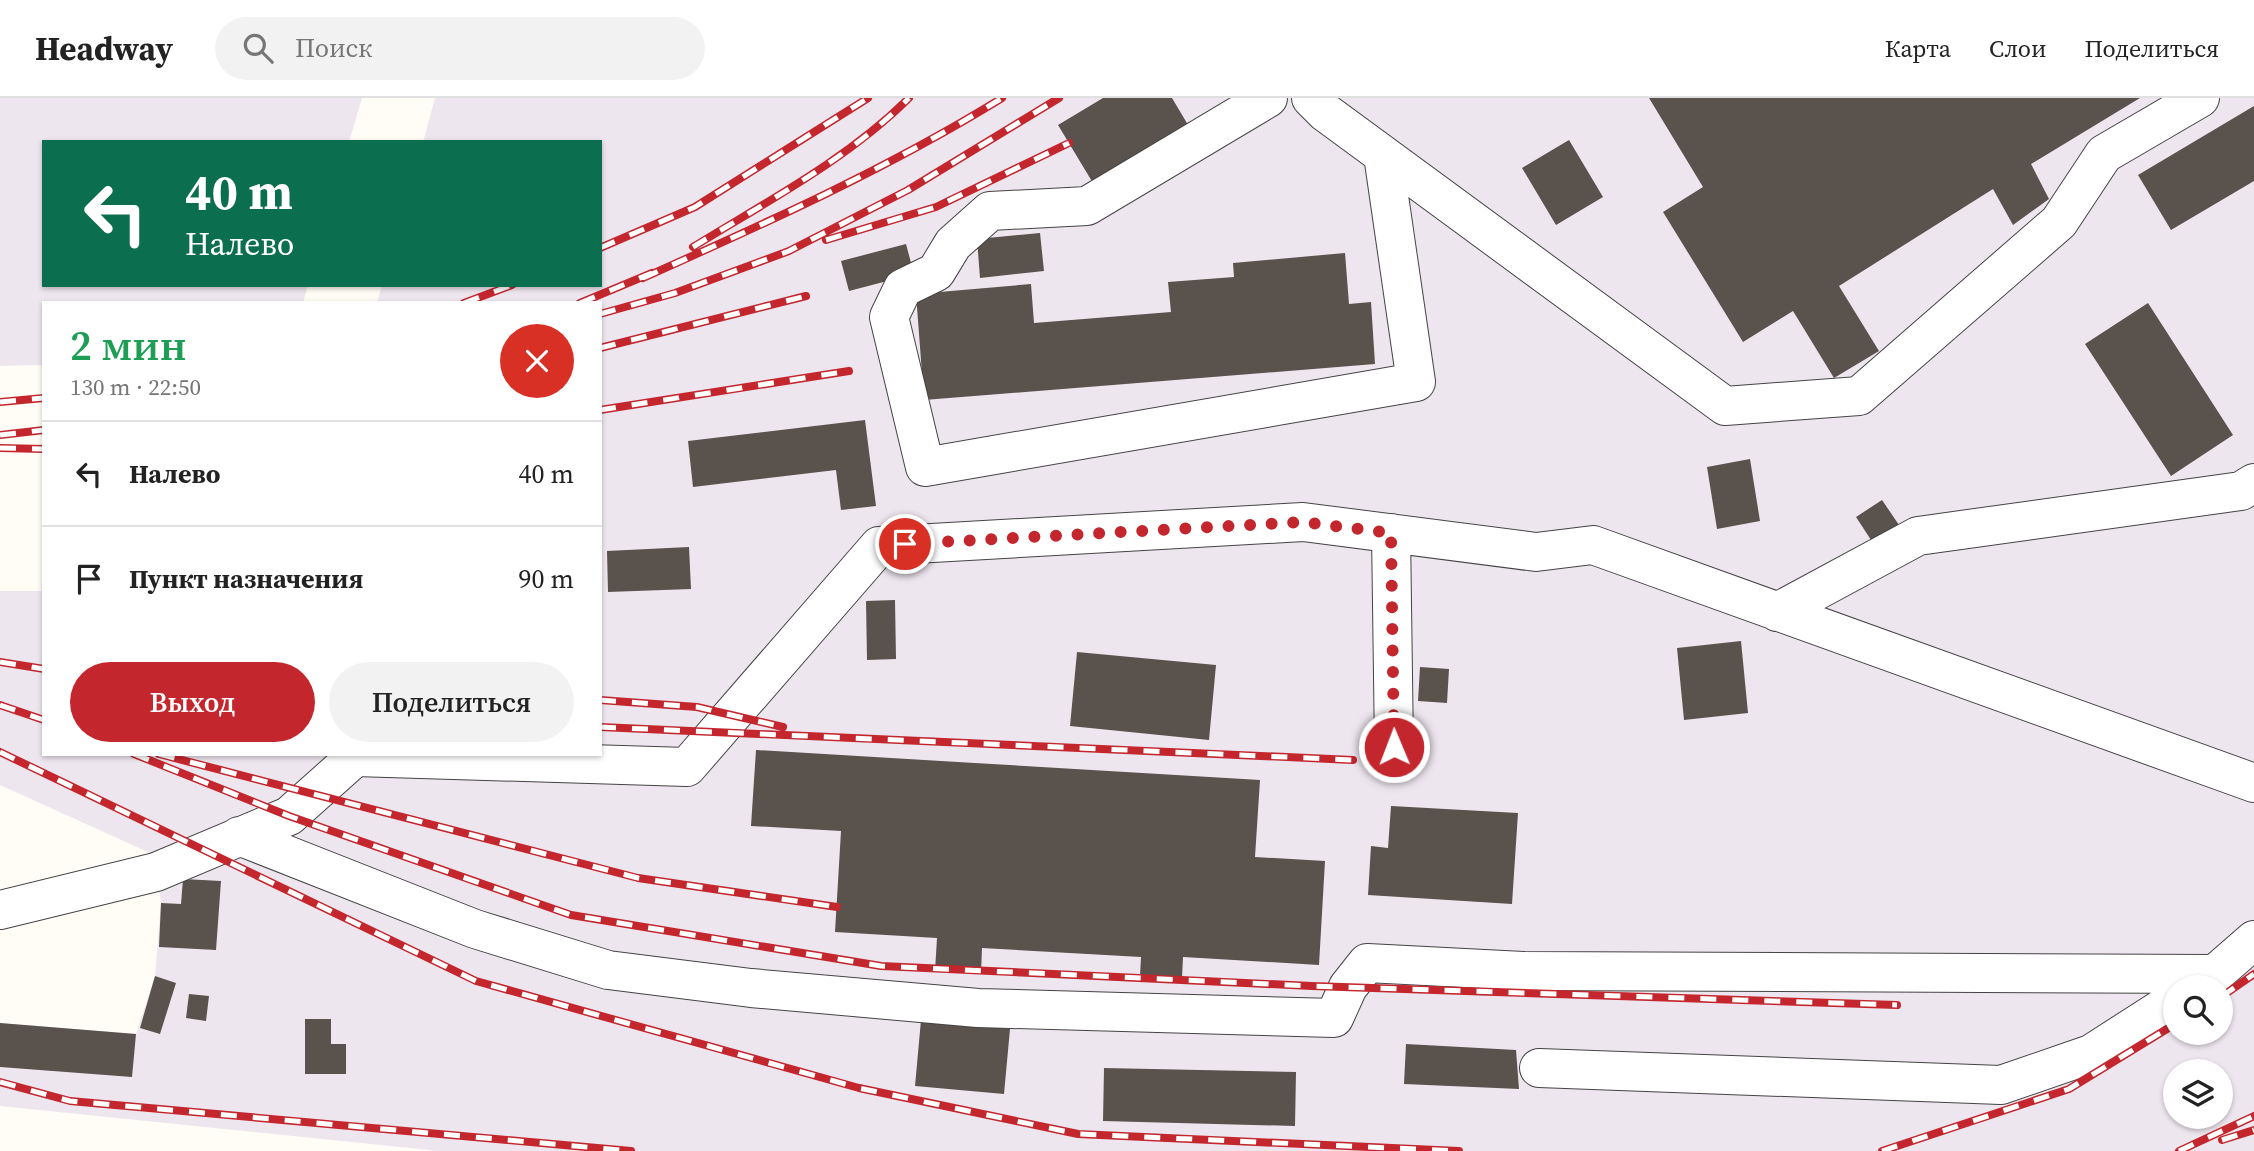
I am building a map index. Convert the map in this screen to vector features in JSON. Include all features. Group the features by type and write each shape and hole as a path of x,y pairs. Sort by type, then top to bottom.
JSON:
{"lane":[{"path":"1268,98 1087,206 990,211 953,244 936,272 903,288 889,317 925,467 1416,382 1383,155"},
{"path":"1311,98 1326,113 1725,406 1859,396 2059,222 2104,154 2200,98"},
{"path":"1777,612 1918,536 2241,491 2254,483"},
{"path":"0,910 156,872 289,816 355,757 687,767 878,546 1303,522 1536,552 1593,545 2254,783"},
{"path":"1391,533 1394,747"},
{"path":"239,836 475,929 608,970 751,988 978,1008 1334,1018 1348,987 1367,963 1523,971 2163,980"},
{"path":"2212,975 2254,940"},
{"path":"1539,1068 2001,1085 2091,1054 2163,1008"}],"shaded area":[{"path":"0,98 362,98 350,140 42,140 42,287 307,287 304,301 42,301 42,365 0,366"},
{"path":"435,98 2254,98 2254,1151 439,1151 0,1106 0,1023 136,1034 155,976 161,903 156,872 159,857 0,785 0,591 42,591 42,756 602,756 602,301 378,301 381,287 602,287 602,140 424,140"}],"building":[{"path":"1103,98 1172,98 1194,135 1099,193 1058,125"},
{"path":"1649,98 2140,98 2031,164 2049,199 2013,225 1993,189 1839,286 1879,351 1834,378 1793,311 1743,342 1663,212 1703,187"},
{"path":"2254,106 2254,181 2171,230 2138,175"},
{"path":"1569,140 1603,197 1556,225 1522,168"},
{"path":"1040,233 1044,271 980,278 977,239"},
{"path":"906,244 914,274 849,291 841,261"},
{"path":"1345,253 1349,304 1371,302 1375,364 924,400 916,294 1031,284 1034,323 1171,312 1168,282 1234,277 1233,263"},
{"path":"2148,303 2233,435 2171,476 2085,344"},
{"path":"865,420 876,506 841,510 836,470 693,487 688,441"},
{"path":"1750,459 1760,521 1717,529 1707,467"},
{"path":"1882,500 1899,525 1873,543 1856,517"},
{"path":"689,547 691,589 608,592 607,551"},
{"path":"895,600 896,659 867,660 866,601"},
{"path":"1741,641 1748,713 1684,720 1677,648"},
{"path":"1077,652 1216,665 1209,740 1070,726"},
{"path":"1420,667 1449,669 1447,703 1418,701"},
{"path":"756,750 1260,780 1255,857 1325,861 1319,965 1183,957 1182,978 1140,976 1141,957 982,948 981,973 935,971 937,938 835,932 841,831 751,826"},
{"path":"1391,806 1518,813 1512,904 1368,895 1371,846 1388,848"},
{"path":"183,879 221,881 216,950 159,947 161,903 181,904"},
{"path":"155,976 176,983 160,1034 140,1028"},
{"path":"189,994 209,996 206,1021 186,1018"},
{"path":"305,1019 331,1019 331,1044 346,1044 346,1074 305,1074"},
{"path":"921,1020 1010,1029 1004,1094 915,1086"},
{"path":"0,1023 136,1034 132,1077 0,1067"},
{"path":"1406,1044 1516,1050 1519,1089 1404,1084"},
{"path":"1104,1068 1296,1072 1295,1126 1103,1121"}],"railway":[{"path":"602,247 695,207 868,98"},
{"path":"693,247 833,160 860,141 909,98"},
{"path":"643,278 870,172 1002,98"},
{"path":"602,313 675,293 789,251 908,190 1059,98"},
{"path":"826,240 936,207 1069,143"},
{"path":"585,301 652,273"},
{"path":"469,301 507,287"},
{"path":"602,347 806,296"},
{"path":"602,410 849,371"},
{"path":"0,402 42,398"},
{"path":"0,435 42,430"},
{"path":"0,448 42,449"},
{"path":"0,662 42,669"},
{"path":"602,700 697,707 783,727"},
{"path":"0,705 42,719"},
{"path":"602,727 1353,760"},
{"path":"0,752 476,981 859,1088 1078,1134 1459,1151"},
{"path":"139,756 289,816 571,915 881,966 1312,986 1897,1005"},
{"path":"167,756 638,878 837,907"},
{"path":"2233,989 2254,974"},
{"path":"1882,1151 2069,1089 2163,1031"},
{"path":"0,1082 70,1101 631,1151"},
{"path":"2179,1151 2254,1116"},
{"path":"2222,1140 2254,1130"}],"route":[{"path":"905,544 1303,522 1391,533 1394,747"}]}
